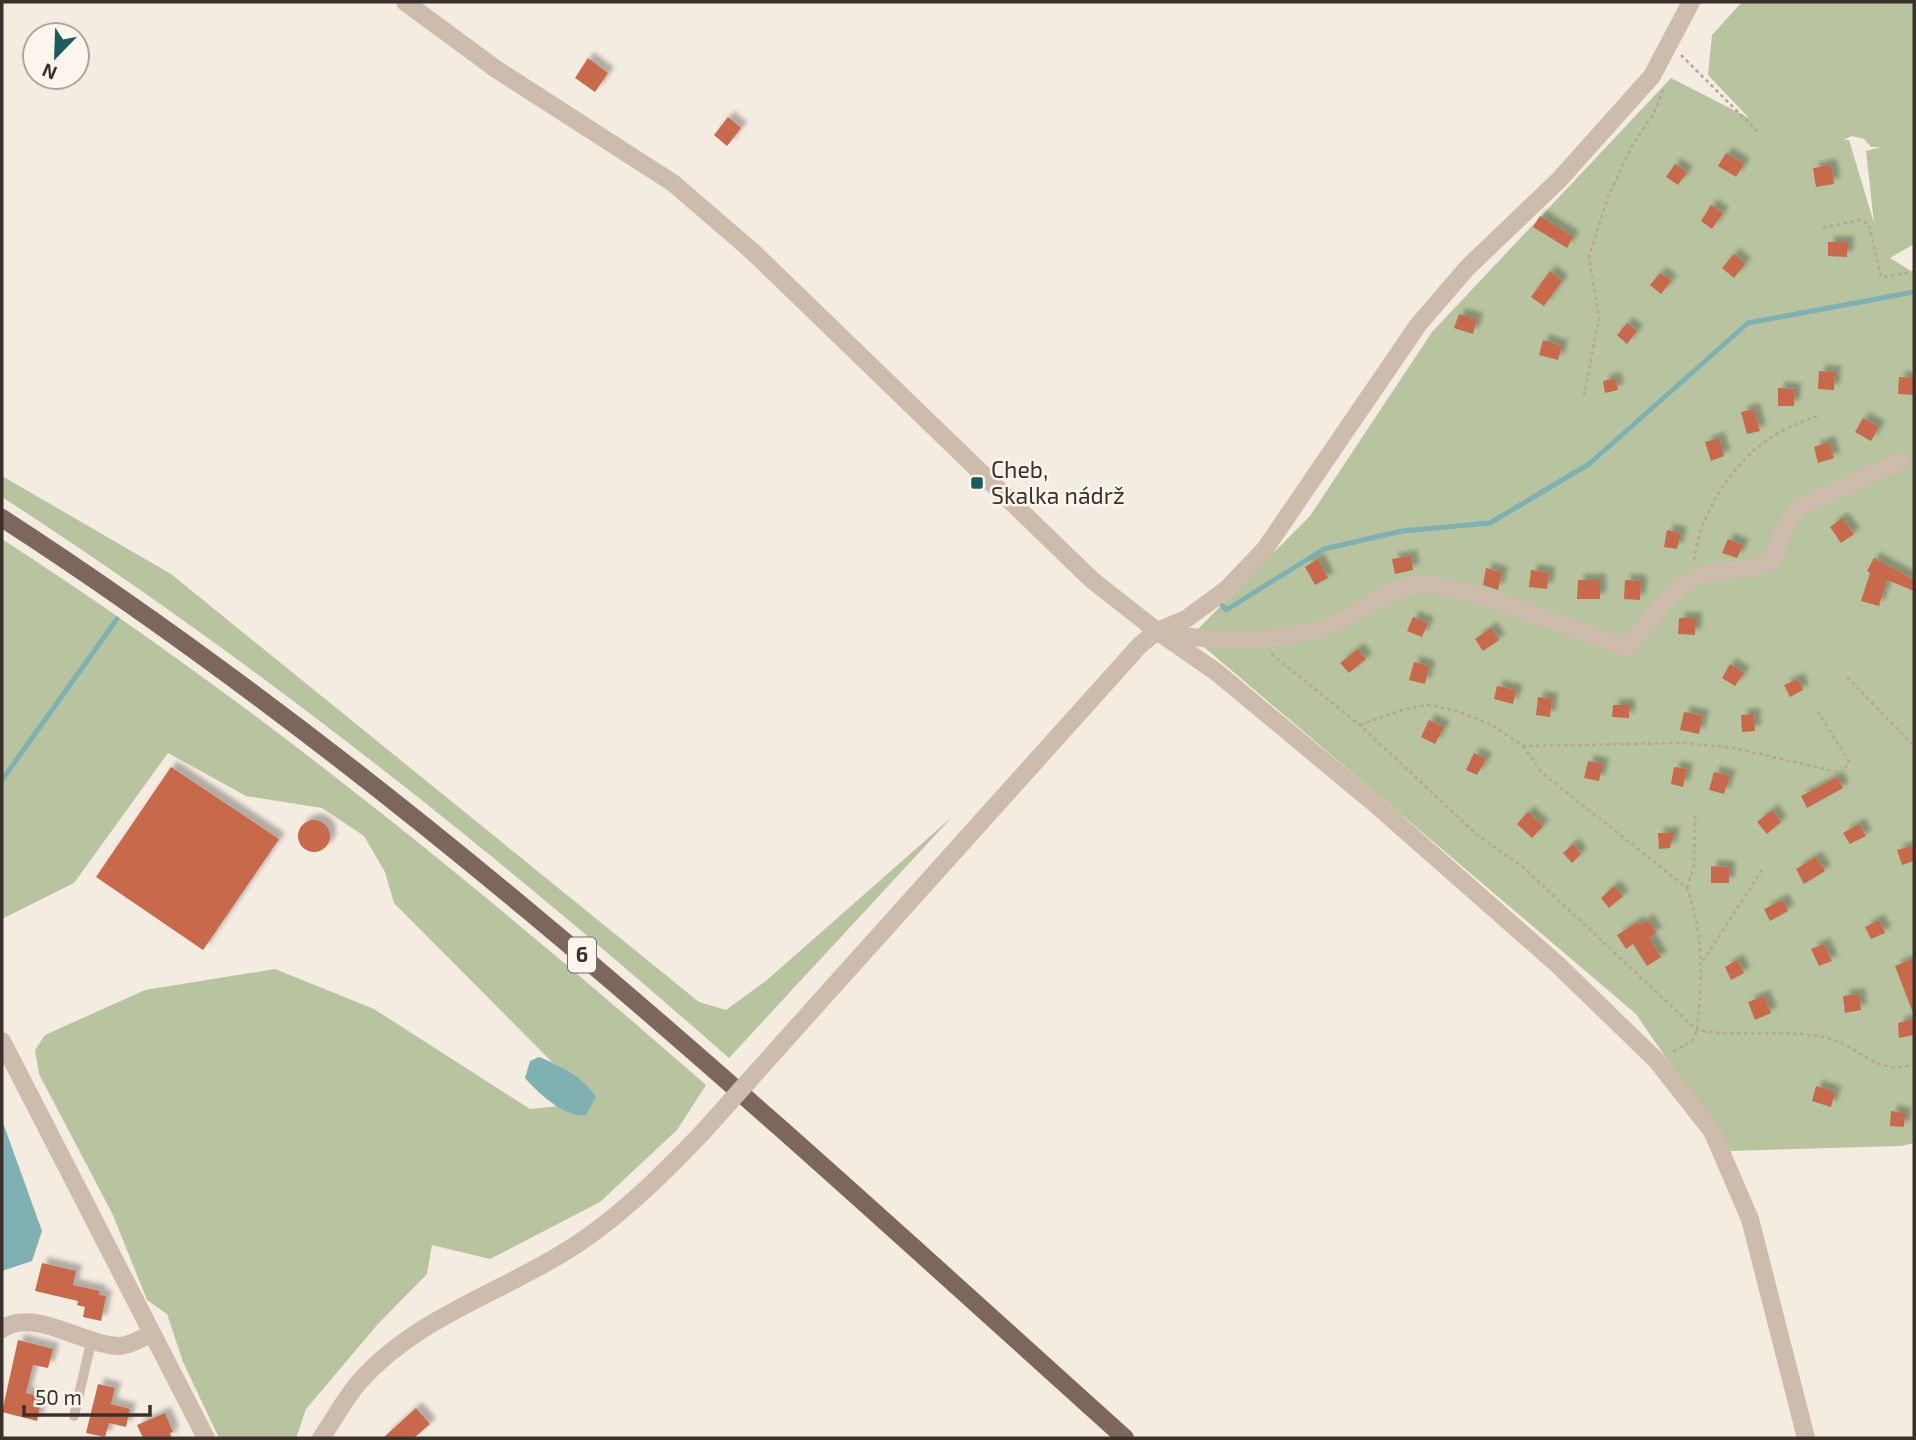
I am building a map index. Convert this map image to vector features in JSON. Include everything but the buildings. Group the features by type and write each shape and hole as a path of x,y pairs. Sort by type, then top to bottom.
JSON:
{"main road":[{"name":"6","path":"2,518 224,670 457,849 718,1071 1125,1438"}],"street":[{"path":"405,2 496,69 648,166 695,201 752,251 1092,580 1157,631 1215,671 1374,803 1557,964 1656,1060 1712,1131 1750,1219 1805,1438"},
{"path":"321,1438 360,1381 396,1348 438,1319 560,1255 642,1195 703,1132 1140,645 1157,631 1186,619 1227,589 1265,549 1418,325 1467,268 1559,180 1652,76 1691,2"},
{"path":"1157,631 1187,638 1252,639 1333,624 1386,594 1419,585 1454,589 1626,647 1683,584 1709,575 1757,569 1772,561 1783,531 1797,508 1900,461"},
{"path":"2,1041 206,1438"},
{"path":"2,1329 10,1324 27,1322 120,1346 151,1334"}],"lane":[{"path":"74,1416 92,1338"}],"path":[{"path":"1667,47 1679,53 1758,132"},
{"path":"1584,396 1599,319 1589,256 1608,197 1664,91 1652,76"},
{"path":"1823,228 1859,220 1869,225 1881,277 1914,272"},
{"path":"1692,581 1695,555 1722,487 1749,453 1776,434 1820,415"},
{"path":"1252,639 1360,725 1476,834 1524,868 1697,1030 1724,1035 1826,1038 1843,1043 1883,1067 1914,1063"},
{"path":"1847,677 1914,746"},
{"path":"1360,725 1405,709 1428,705 1458,711 1492,725 1523,746 1541,772 1687,888 1697,916 1703,961 1697,1030 1693,1040 1656,1060"},
{"path":"1523,746 1686,743 1734,748 1842,773 1849,762 1816,710"},
{"path":"1687,888 1695,866 1695,816"},
{"path":"1703,961 1764,867"}],"green space":[{"path":"1742,2 1914,2 1914,244 1890,258 1914,273 1914,1143 1901,1146 1730,1151 1636,1014 1191,636 1310,516 1432,332 1671,78 1749,118 1708,75 1712,35","holes":["1852,136 1864,139 1871,147 1881,147 1866,151 1874,223 1849,140 1844,140"]},
{"path":"2,476 171,574 699,1002 726,1010 767,980 952,817 729,1058 554,908 376,764 192,627 2,497"},
{"path":"2,539 186,665 364,799 537,940 706,1085 677,1130 600,1202 490,1259 432,1245 427,1274 378,1324 306,1409 296,1438 219,1438 183,1362 167,1314 147,1300 113,1215 39,1074 35,1050 45,1035 145,990 275,969 374,1009 530,1109 559,1106 568,1111 561,1067 552,1062 394,903 385,872 364,836 322,808 246,796 168,753 74,883 2,919"}],"water":[{"path":"539,1057 571,1073 591,1090 596,1097 586,1115 561,1109 525,1078 530,1061"},
{"path":"2,1120 42,1231 32,1261 2,1271"}],"waterway":[{"path":"1217,599 1226,610 1324,549 1402,531 1490,523 1589,464 1748,323 1914,292"},
{"path":"2,780 117,619"}],"place":[{"name":"Cheb, Skalka nádrž","path":"977,483"}]}
